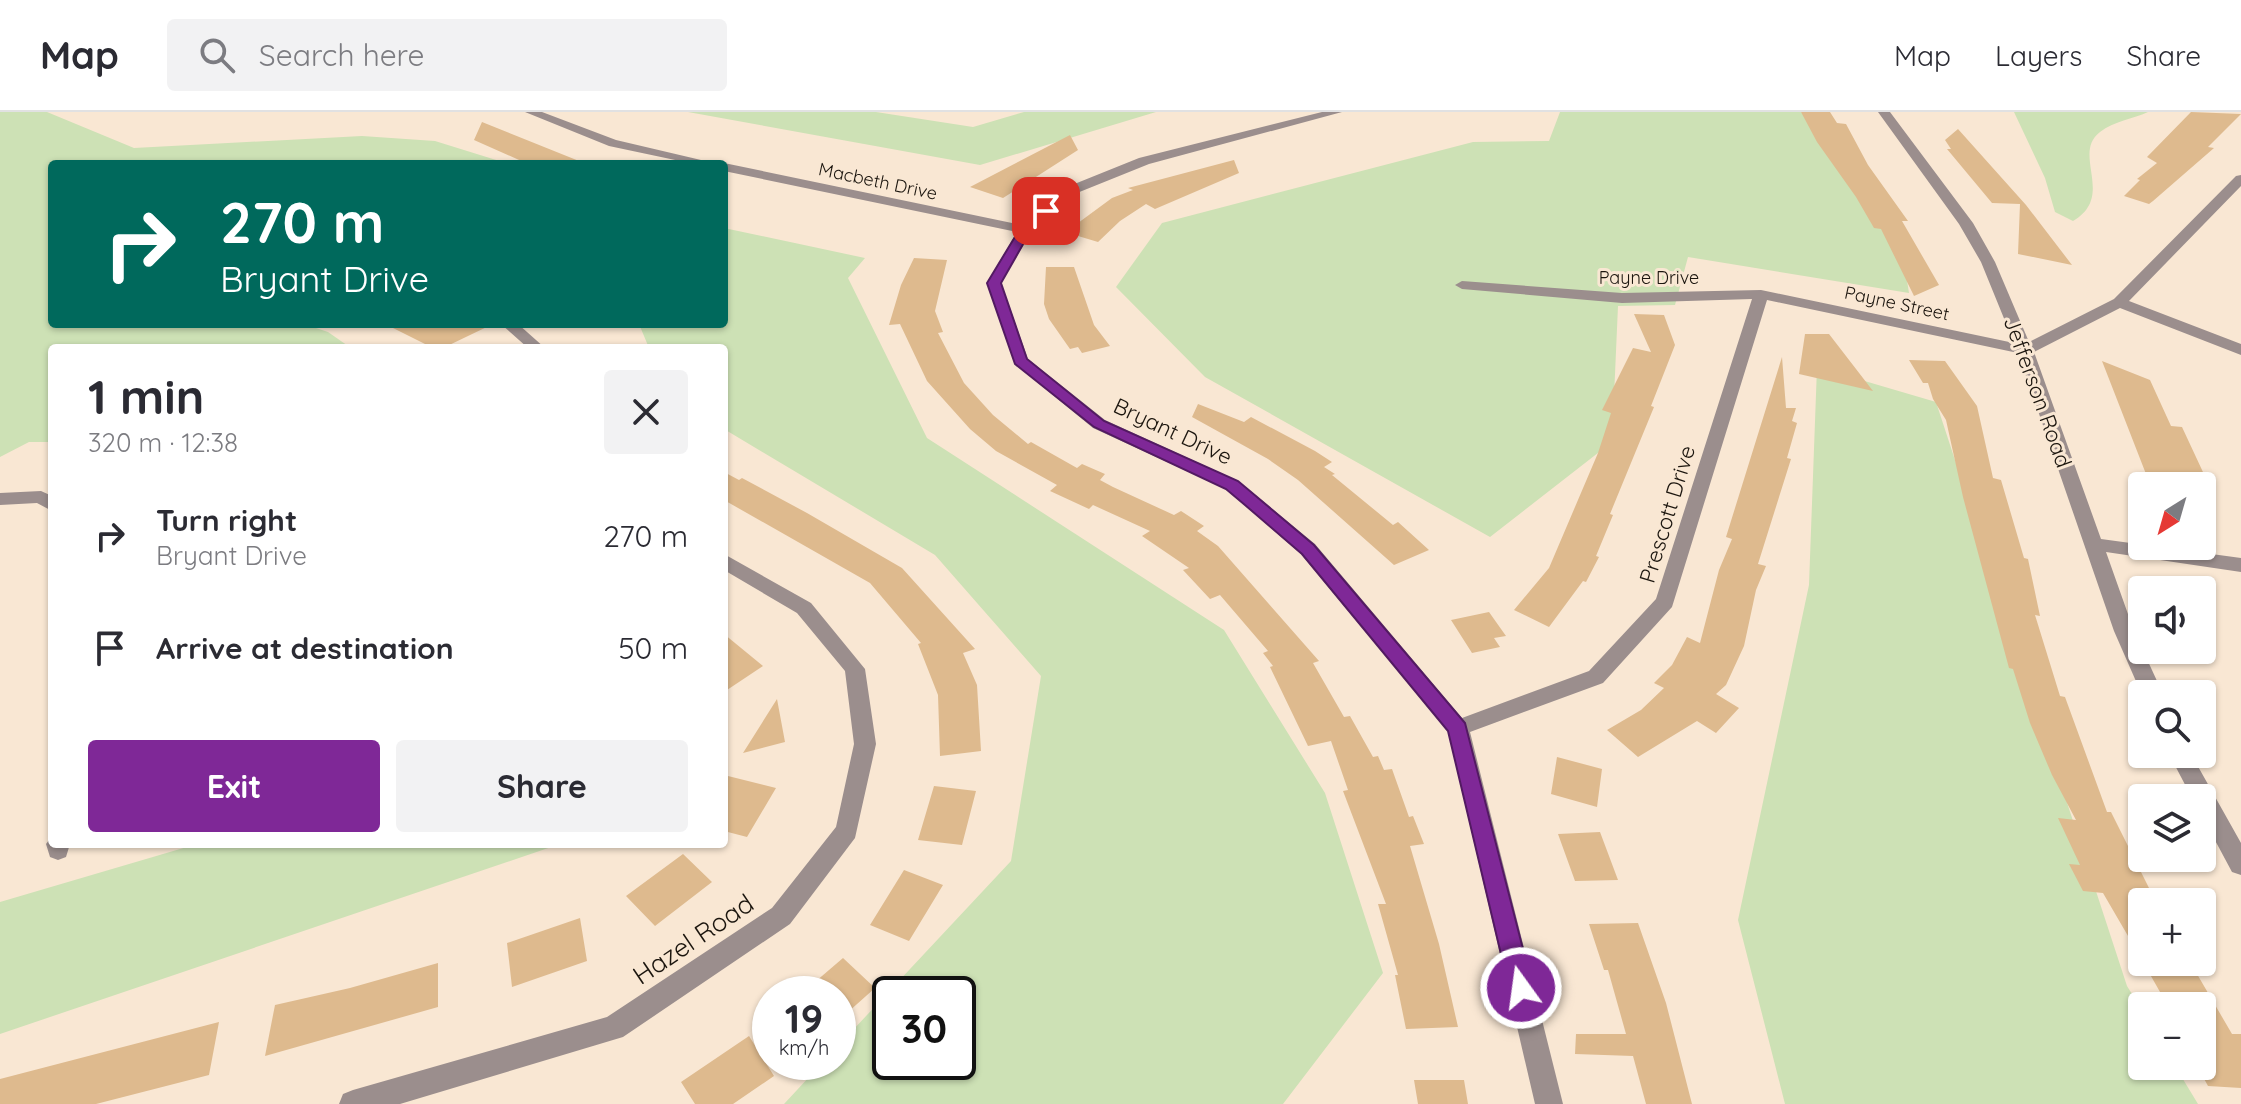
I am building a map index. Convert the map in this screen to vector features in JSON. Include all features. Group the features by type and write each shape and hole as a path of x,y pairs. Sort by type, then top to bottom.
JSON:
{"street":[{"path":"531,112 613,143 693,160"},
{"name":"Bryant Drive","path":"1336,112 1144,161 1067,192 1025,230 994,283 1021,361 1099,424 1232,485 1243,494 1308,549 1458,728 1549,1104"},
{"name":"Jefferson Road","path":"1884,112 1966,223 1988,262 2025,350 2124,631 2146,680"},
{"name":"Macbeth Drive","path":"728,168 1025,230"},
{"path":"2025,350 2119,302 2241,179"},
{"name":"Payne Drive","path":"1458,278 1537,293 1651,298 1761,294"},
{"name":"Payne Street","path":"1761,294 2025,350"},
{"name":"Prescott Drive","path":"1458,728 1596,677 1665,602 1761,294"},
{"path":"2119,302 2241,350"},
{"path":"514,328 532,344"},
{"path":"0,499 41,497 48,502"},
{"path":"2093,544 2241,565"},
{"name":"Hazel Road","path":"353,1104 614,1028 781,916 847,831 865,744 855,669 804,608 728,563"},
{"path":"2188,768 2241,865"}],"green space":[{"path":"0,112 47,112 134,148 362,136 435,141 496,160 48,160 48,328 316,328 345,344 48,344 48,442 29,442 0,457"},
{"path":"688,112 876,112 973,127 1024,112 1156,112 980,165"},
{"path":"1560,112 1801,112 1838,151 1905,268 1909,293 1688,257 1675,305 1618,306 1612,442 1490,537 1205,377 1116,287 1162,223 1473,142 1549,141"},
{"path":"2014,112 2148,112 2111,125 2092,141 2091,200 2085,211 2073,221 2055,212 2045,178"},
{"path":"728,229 865,258 848,278 927,438 1224,630 1325,793 1383,973 1283,1104 784,1104 806,1080 856,1080 856,1027 872,1010 872,1080 976,1080 976,976 903,976 1011,861 1041,676 935,555 728,431 728,344 647,344 641,328 728,328"},
{"path":"1817,367 1936,402 2131,992 2128,992 2128,1080 2183,1080 2198,1104 1785,1104 1738,920 1809,585"},
{"path":"183,848 548,848 0,1034 0,902"}],"building":[{"path":"1801,112 1830,112 1837,123 1846,124 1868,165 1908,221 1902,221 1939,285 1914,296 1881,229 1874,228 1817,142"},
{"path":"2191,112 2241,114 2208,147 2214,148 2149,204 2124,196 2140,180 2137,179 2157,163 2147,157"},
{"path":"482,122 577,160 519,160 474,140"},
{"path":"1958,129 2026,205 2072,265 2018,254 2020,204 1992,203 1947,149 1951,149 1945,140"},
{"path":"1070,135 1078,150 1003,198 970,187"},
{"path":"1234,160 1239,173 1155,209 1146,204 1120,221 1098,242 1078,236 1078,223 1112,198 1133,190 1128,188"},
{"path":"914,258 947,260 935,311 943,332 938,333 964,383 993,415 1028,444 1031,442 1077,468 1082,464 1105,474 1100,480 1174,515 1181,511 1204,526 1197,531 1218,546 1319,661 1313,663 1344,717 1350,716 1384,770 1392,769 1409,817 1413,816 1424,844 1410,846 1439,944 1458,1027 1406,1029 1395,975 1398,975 1378,904 1386,904 1343,791 1348,790 1331,741 1308,746 1270,667 1273,666 1263,653 1268,651 1220,595 1210,599 1183,570 1189,568 1142,536 1150,531 1093,505 1089,509 1050,491 1057,485 996,451 970,429 927,381 900,324 889,325 901,285"},
{"path":"1046,267 1074,267 1094,325 1110,346 1082,353 1078,347 1070,349 1049,319 1044,304"},
{"path":"1634,314 1664,315 1675,345 1651,406 1654,407 1610,514 1613,515 1596,556 1599,557 1586,582 1583,581 1549,627 1514,610 1549,568 1598,453 1611,413 1602,410 1633,348 1651,352"},
{"path":"393,328 485,328 451,344 425,344"},
{"path":"1805,334 1829,334 1873,391 1799,374"},
{"path":"1782,357 1786,408 1796,408 1792,421 1797,423 1787,458 1791,459 1758,564 1766,566 1756,590 1744,646 1726,685 1716,694 1739,708 1716,733 1697,721 1638,757 1607,730 1641,710 1664,688 1654,683 1672,665 1687,637 1700,643 1719,570 1732,539 1726,537"},
{"path":"1909,360 1945,361 1977,406 1993,478 2001,480 2024,558 2028,559 2040,616 2035,615 2060,696 2065,697 2107,812 2111,812 2128,846 2128,872 2141,872 2149,888 2128,888 2128,936 2103,893 2083,891 2069,864 2080,865 2058,818 2076,820 2052,775 2030,723 2013,669 2009,668 1963,497 1946,420 1933,399 1928,383 1923,383"},
{"path":"2102,361 2150,380 2171,426 2182,427 2203,472 2145,472"},
{"path":"1198,404 1244,422 1251,417 1315,451 1332,462 1324,467 1335,474 1332,475 1393,525 1398,522 1429,550 1394,565 1298,480 1268,459 1192,417"},
{"path":"728,474 739,480 742,478 807,513 902,568 975,649 963,653 977,685 981,751 940,756 938,695 918,644 921,643 870,583 728,502"},
{"path":"1489,612 1506,636 1494,638 1500,647 1472,653 1451,620"},
{"path":"728,637 763,666 728,689"},
{"path":"777,699 785,742 743,753"},
{"path":"1557,757 1602,769 1597,807 1551,794"},
{"path":"728,776 776,788 747,837 728,832"},
{"path":"934,786 976,791 962,845 918,840"},
{"path":"1600,832 1618,880 1575,881 1558,834"},
{"path":"683,854 712,882 655,926 626,896"},
{"path":"904,870 943,885 909,941 870,925"},
{"path":"580,918 587,961 512,987 507,943"},
{"path":"1638,923 1666,1003 1692,1104 1646,1104 1633,1056 1575,1054 1576,1034 1626,1034 1608,970 1604,970 1589,924"},
{"path":"843,958 872,985 872,991 856,1005 856,976 822,976"},
{"path":"438,963 438,1007 265,1056 275,1005"},
{"path":"2151,976 2198,976 2208,992 2160,992"},
{"path":"2216,1007 2232,1034 2241,1034 2241,1088 2208,1086 2205,1080 2216,1080"},
{"path":"219,1022 209,1075 96,1104 0,1104 0,1079"},
{"path":"749,1036 752,1041 752,1080 768,1080 733,1104 695,1104 681,1082"},
{"path":"1414,1080 1464,1080 1468,1104 1418,1104"}],"route":[{"path":"1046,211 1025,230 994,283 1021,361 1099,424 1232,485 1308,549 1458,728 1521,988"}]}
